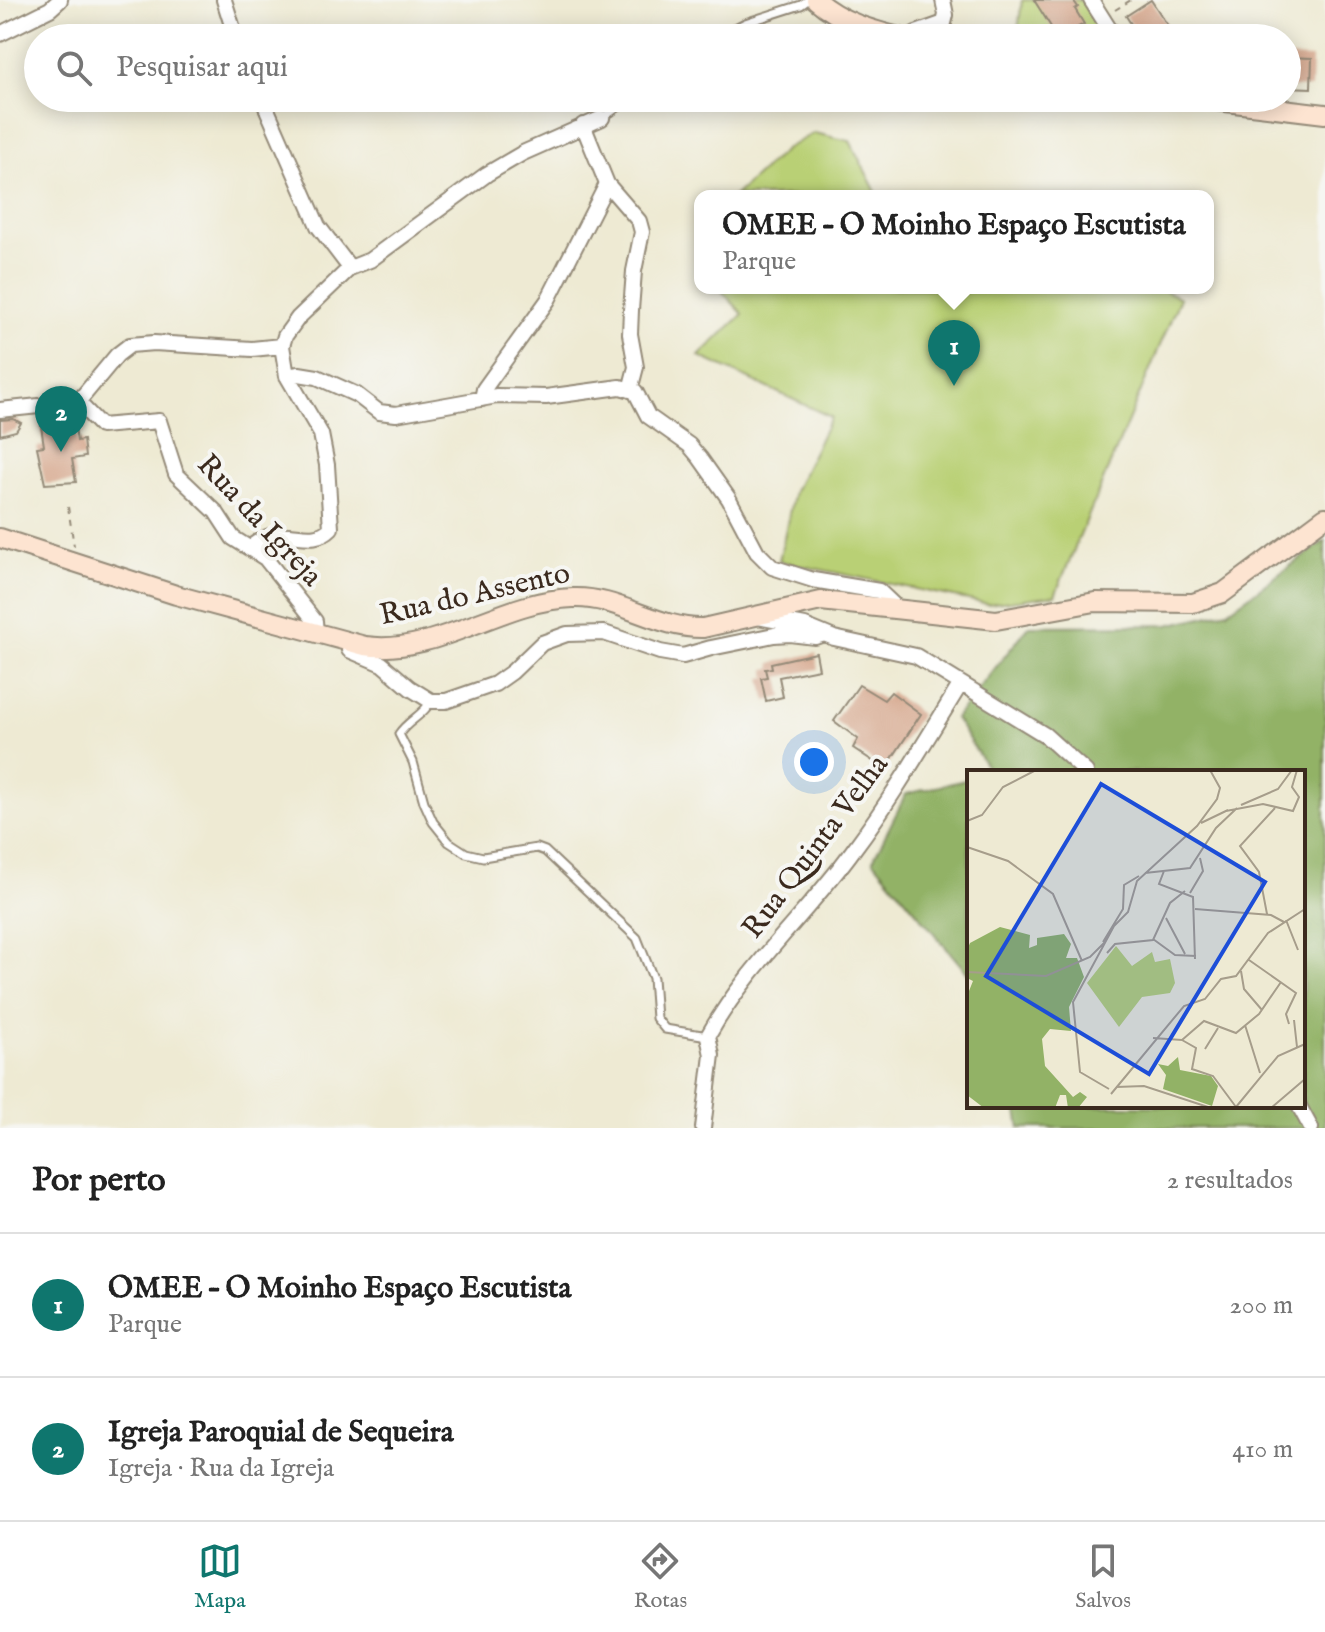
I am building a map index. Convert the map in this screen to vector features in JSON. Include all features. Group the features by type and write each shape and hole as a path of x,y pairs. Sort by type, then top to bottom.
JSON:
{"street":[{"path":"0,34 39,15 60,0"},
{"path":"224,0 232,24"},
{"path":"816,0 829,12 852,24"},
{"path":"941,24 946,15 943,0"},
{"path":"1091,0 1106,24"},
{"path":"1301,111 1325,114"},
{"path":"268,112 318,226 350,268"},
{"path":"250,548 272,534 314,538 331,528 327,465 321,434 287,376 282,346 298,318 350,268 370,260 487,174 523,153 602,118"},
{"path":"583,125 607,184 639,221 642,232 632,297 630,334 636,367 630,390"},
{"path":"482,399 484,389 548,300 607,184"},
{"path":"0,410 78,402 117,355 130,345 154,343 252,349 282,346"},
{"path":"287,376 317,377 357,395 379,412 396,414 497,396 546,397 620,387 635,391 648,416 689,445 700,458 729,499 757,552 772,567 813,580 879,591 899,610"},
{"name":"Rua da Igreja","path":"78,402 101,426 159,421 176,474 216,512 233,538 265,558 315,621 320,634"},
{"name":"Rua do Assento","path":"0,538 176,595 365,646 387,649 545,601 570,598 591,598 683,629 703,628 821,601 996,620 1095,602 1193,603 1223,593 1325,517"},
{"path":"754,617 805,626 824,634 916,656 1045,735 1084,770"},
{"path":"320,634 332,644 369,656 431,701 446,701 495,684 542,643 567,634 604,633 660,652 683,656 774,635 815,637 824,634"},
{"name":"Rua Quinta Velha","path":"708,1036 739,988 853,851 896,789 960,685"},
{"path":"703,1128 712,1055 708,1036"},
{"path":"1300,1108 1311,1128"}],"lane":[{"path":"743,24 808,0"},
{"path":"602,118 611,112"},
{"path":"431,701 426,711 404,725 399,734 413,762 433,822 449,842 466,853 483,857 537,848 545,851 637,938 653,978 656,1018 665,1029 708,1036"}],"path":[{"path":"1102,18 1131,0"},
{"path":"68,507 76,563"}],"green space":[{"path":"1022,0 1081,0 1096,24 1019,24"},
{"path":"814,133 850,141 875,190 741,190 787,148"},
{"path":"725,294 1172,294 1180,298 1055,595 988,604 779,561 794,491 831,417 699,356 743,314"},
{"path":"1325,541 1325,1128 1020,1128 1016,1108 1305,1108 1305,770 989,770 955,718 1029,626 1168,625 1228,611"},
{"path":"967,779 967,973 873,860 906,794"}],"building":[{"path":"1034,0 1073,0 1084,24 1049,24"},
{"path":"1151,0 1167,24 1131,24 1126,16"},
{"path":"1301,58 1312,58 1311,88 1301,88"},
{"path":"13,419 21,423 16,431 0,435 0,420"},
{"path":"74,421 77,441 83,440 85,457 72,459 76,482 45,484 37,447 44,446 41,426"},
{"path":"816,653 819,669 779,677 783,697 766,701 761,678 767,677 765,669 772,668 771,663"},
{"path":"859,685 884,700 891,692 921,714 885,769 853,748 858,739 834,721"}],"place":[{"name":"OMEE – O Moinho Espaço Escutista","path":"954,386"},
{"name":"Igreja Paroquial de Sequeira","path":"61,452"}]}
